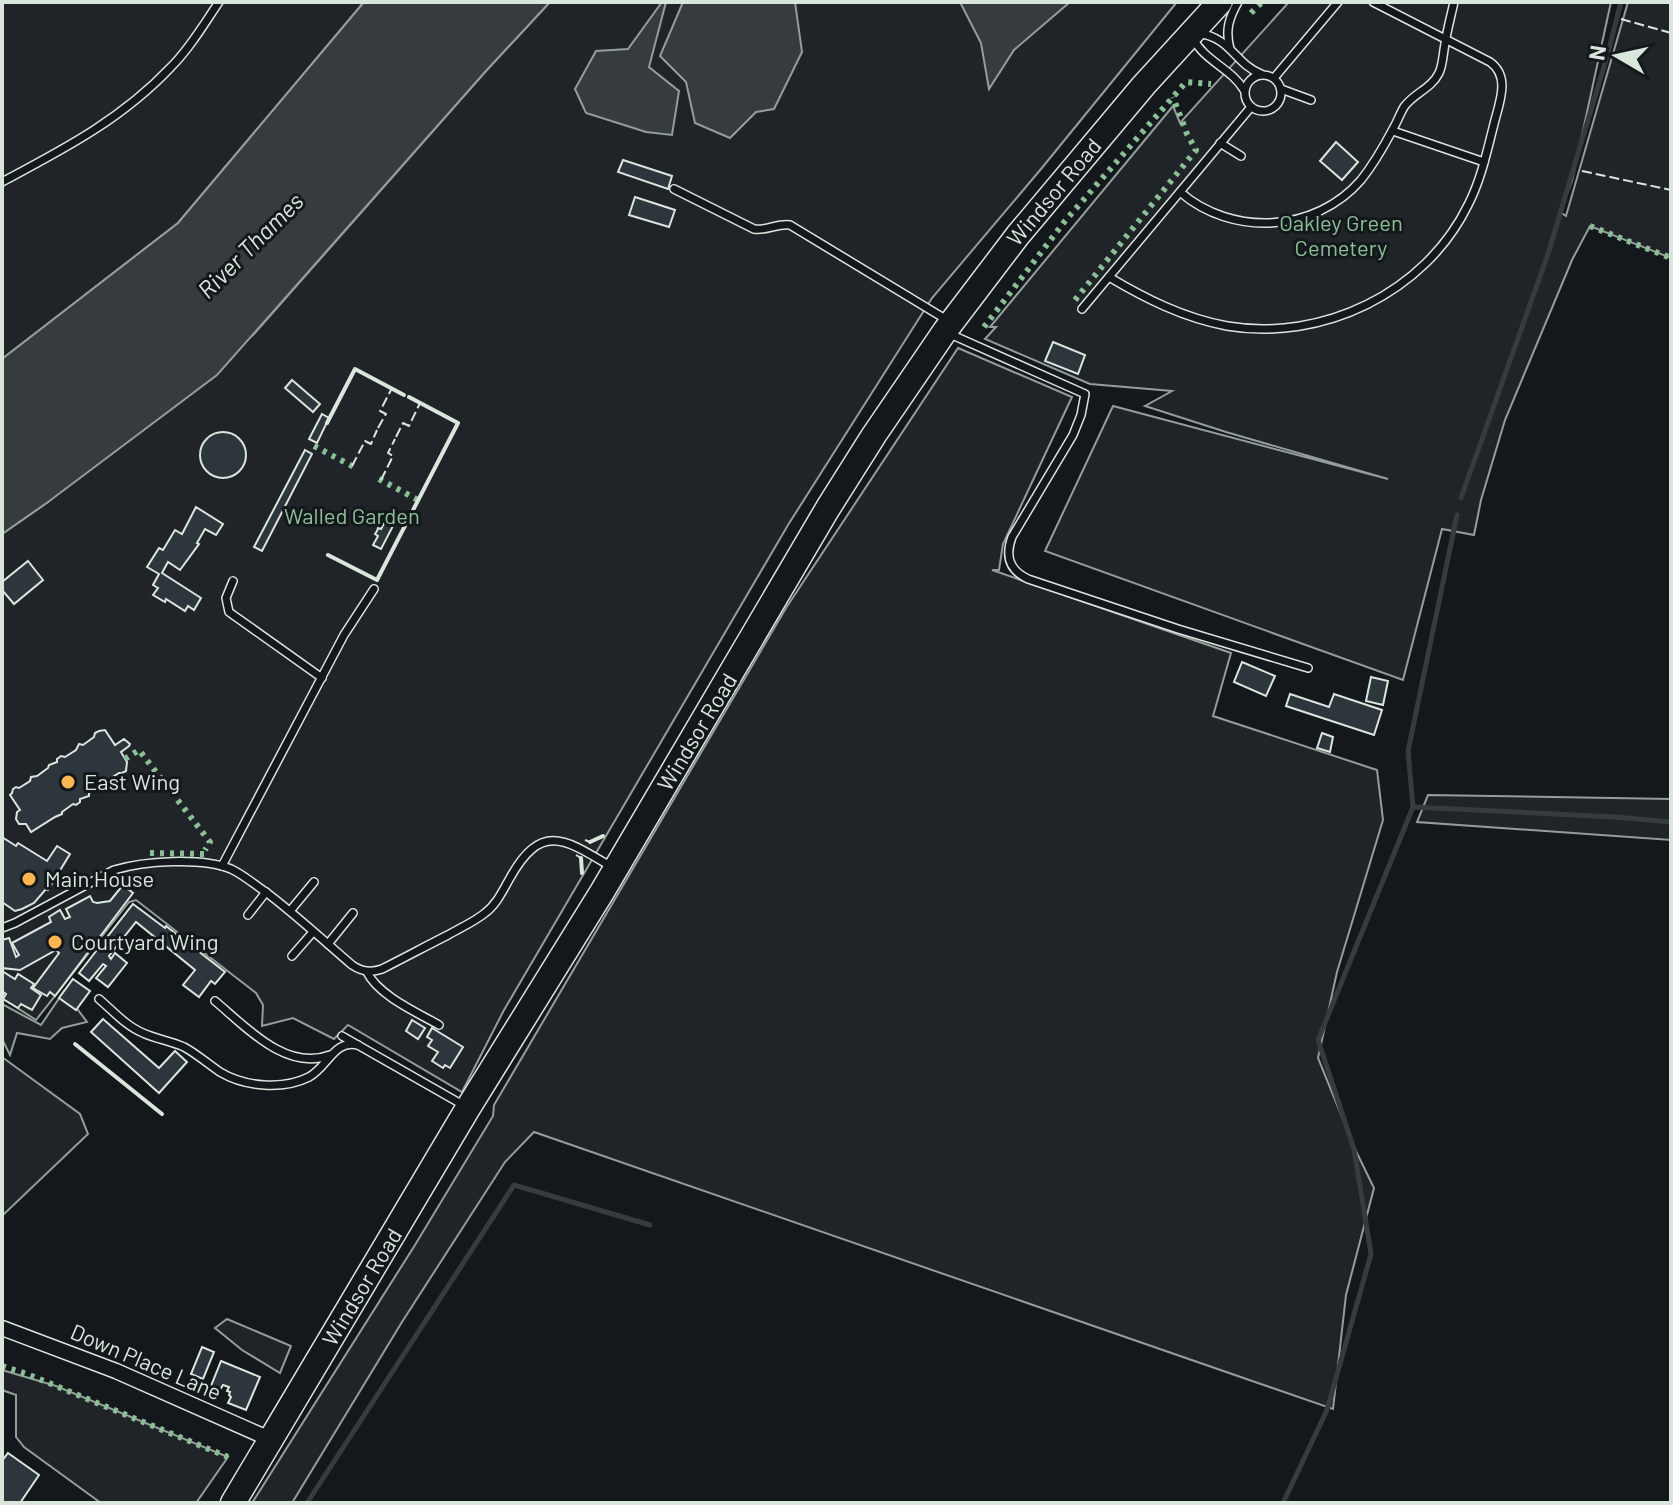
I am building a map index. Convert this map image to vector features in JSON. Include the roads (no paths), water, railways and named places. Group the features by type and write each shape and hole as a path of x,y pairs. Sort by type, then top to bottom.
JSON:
{"main road":[{"name":"Windsor Road","path":"233,1503 874,435 948,327 1018,235 1220,2"}],"street":[{"name":"Down Place Lane","path":"2,1328 116,1371 272,1440"}],"lane":[{"path":"2,182 79,141 128,108 173,66 219,2"},
{"path":"1230,49 1227,29 1238,2"},
{"path":"1274,78 1338,2"},
{"path":"1109,277 1156,303 1200,319 1253,329 1279,329 1332,318 1369,304 1419,269 1438,250 1469,204 1484,162 1503,86 1501,74 1490,62 1373,2"},
{"path":"1180,192 1201,208 1219,216 1264,224 1300,218 1331,205 1368,171 1405,106 1439,73 1454,2"},
{"path":"1244,90 1230,73 1202,54 1191,33 1214,37 1252,69 1274,78 1281,89 1311,100"},
{"path":"1261,74 1250,79 1244,90 1244,97 1251,107 1261,111 1272,108 1279,100 1281,89"},
{"path":"1082,309 1251,107"},
{"path":"1393,131 1484,162"},
{"path":"1220,143 1241,156"},
{"path":"674,189 754,229 790,225 948,327 1085,394 1073,435 1012,537 1008,556 1017,572 1028,579 1150,620 1308,668"},
{"path":"233,581 226,598 233,617 322,678"},
{"path":"222,866 344,635 374,589"},
{"path":"367,972 382,969 482,916 496,903 520,861 538,844 552,840 566,842 616,869"},
{"path":"2,928 114,870 174,863 214,864 239,873 266,892 352,965 367,972 374,984 439,1025"},
{"path":"290,911 314,882"},
{"path":"248,915 266,892"},
{"path":"328,944 353,913"},
{"path":"292,956 313,932"},
{"path":"99,999 143,1033 180,1045 223,1074 247,1083 283,1085 301,1080 321,1069 346,1044 358,1045"},
{"path":"215,1001 277,1050 306,1059 334,1053"},
{"path":"342,1036 468,1108"}],"water":[{"name":"River Thames","path":"364,2 550,2 217,375 2,534 2,359 178,223"},
{"path":"662,2 666,2 649,67 679,91 672,135 646,132 586,113 575,89 596,51 628,49"},
{"path":"683,2 795,2 802,52 774,109 756,112 730,138 695,123 686,82 660,56"},
{"path":"960,2 1070,2 1014,50 989,89 981,43"}],"waterway":[{"path":"1461,498 1548,254 1621,2"},
{"path":"1457,515 1408,751 1413,807 1671,822"},
{"path":"1283,1503 1327,1410 1371,1254 1354,1149 1318,1040 1413,807"},
{"path":"307,1503 514,1185 650,1225"}],"place":[{"name":"East Wing","path":"68,782"},
{"name":"Main House","path":"29,879"},
{"name":"Courtyard Wing","path":"55,942"}],"park label":[{"name":"Oakley Green Cemetery","path":"1341,236"},
{"name":"Walled Garden","path":"352,516"}]}
